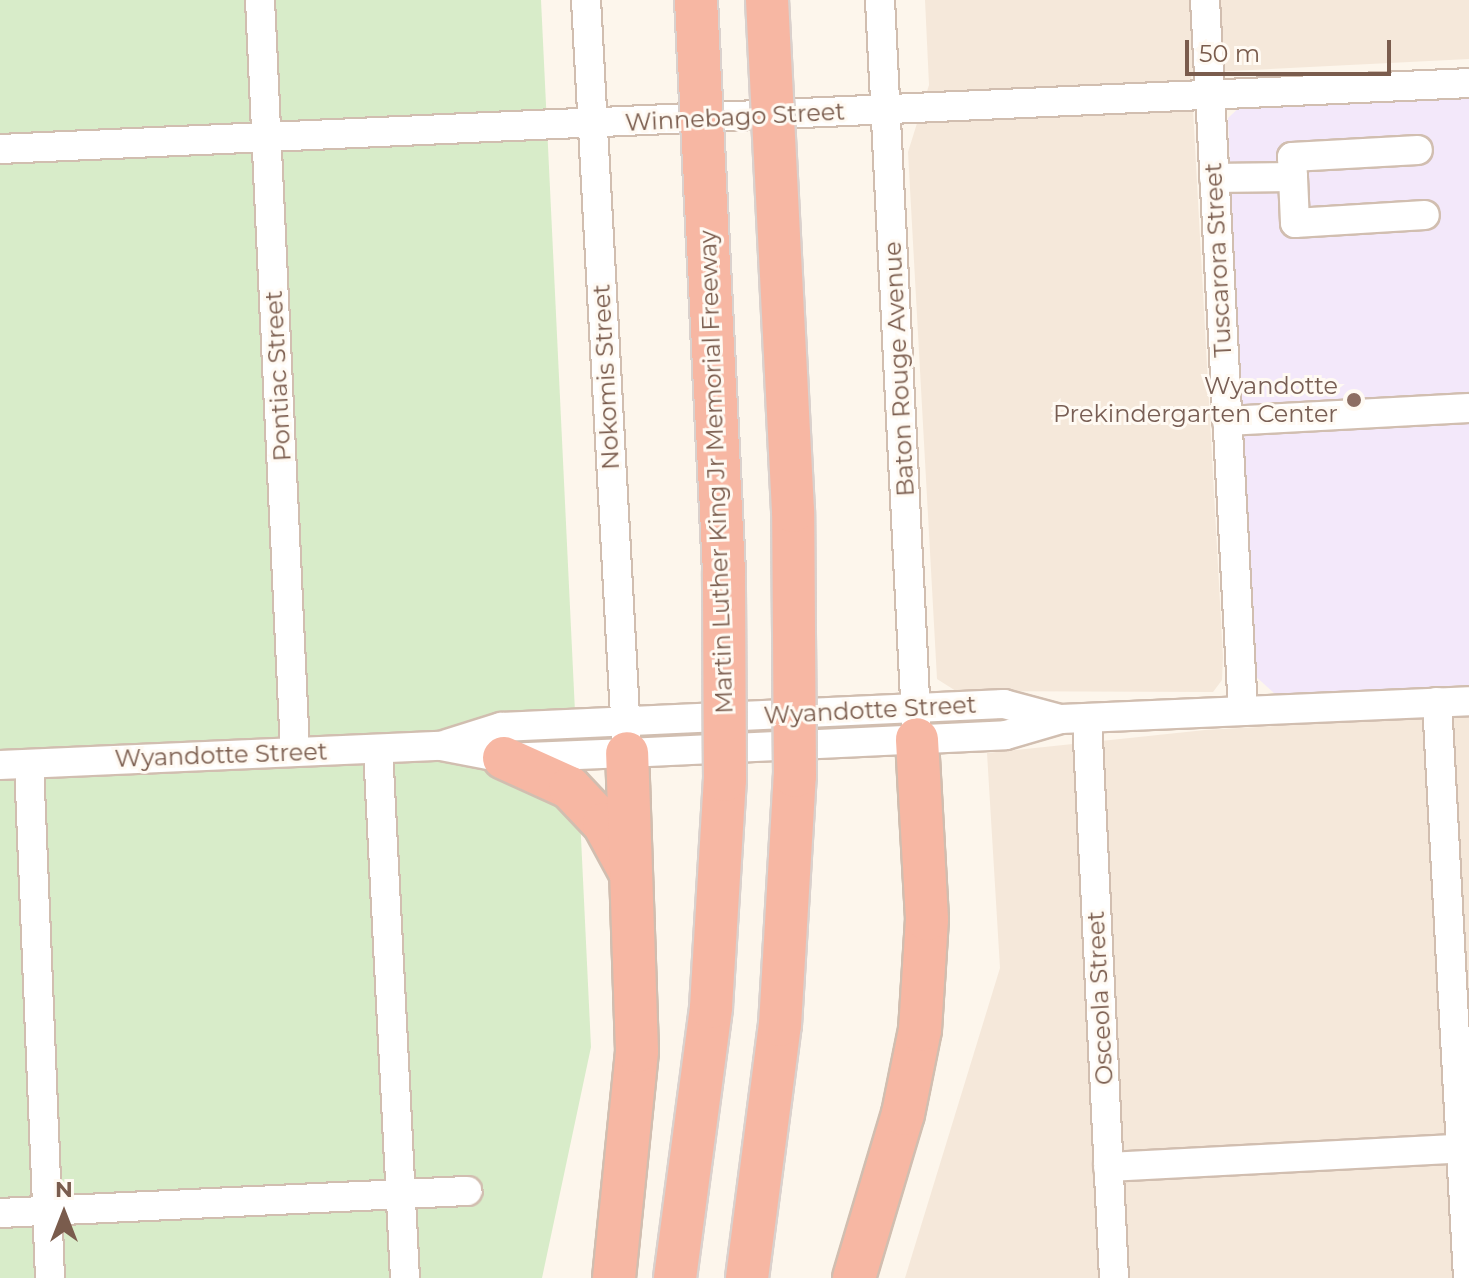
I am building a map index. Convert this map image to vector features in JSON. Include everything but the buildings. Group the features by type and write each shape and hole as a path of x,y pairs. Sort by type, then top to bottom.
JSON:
{"highway":[{"name":"Martin Luther King Jr Memorial Freeway","path":"675,1278 711,1007 725,780 724,572 696,0"},
{"path":"747,1278 777,1053 795,776 793,511 767,0"},
{"path":"854,1278 920,1030 927,919 917,723"},
{"path":"614,1278 635,1124 633,878 626,737"},
{"path":"504,758 552,776 589,806 633,878"}],"street":[{"name":"Pontiac Street","path":"260,0 295,751"},
{"name":"Nokomis Street","path":"586,0 626,737"},
{"name":"Baton Rouge Avenue","path":"880,0 917,723"},
{"name":"Tuscarora Street","path":"1205,0 1243,711"},
{"name":"Winnebago Street","path":"0,149 1469,83"},
{"path":"1418,150 1292,157 1295,223 1425,215"},
{"path":"1214,178 1293,177"},
{"path":"1227,421 1469,408"},
{"name":"Wyandotte Street","path":"0,765 441,746 504,758 626,737 917,723 1006,735 1074,719 1469,701"},
{"path":"1437,702 1465,1148 1468,1278"},
{"name":"Osceola Street","path":"1074,719 1114,1278"},
{"name":"Wyandotte Street","path":"441,746 501,727 626,737"},
{"path":"378,749 405,1278"},
{"path":"29,764 50,1278"},
{"path":"1108,1167 1465,1148"},
{"path":"0,1213 467,1191"}],"shaded area":[{"path":"925,0 1469,0 1469,59 1191,73 1223,657 1222,680 1213,692 956,691 937,679 908,152 929,85"},
{"name":"Wyandotte Prekindergarten Center","path":"1469,93 1469,685 1276,695 1253,674 1228,118 1241,106"},
{"path":"1469,715 1469,1278 905,1278 1000,968 987,753 1205,730"}],"green space":[{"path":"0,0 541,0 591,1047 542,1278 0,1278"}],"place":[{"name":"Wyandotte Prekindergarten Center","path":"1354,400"}]}
